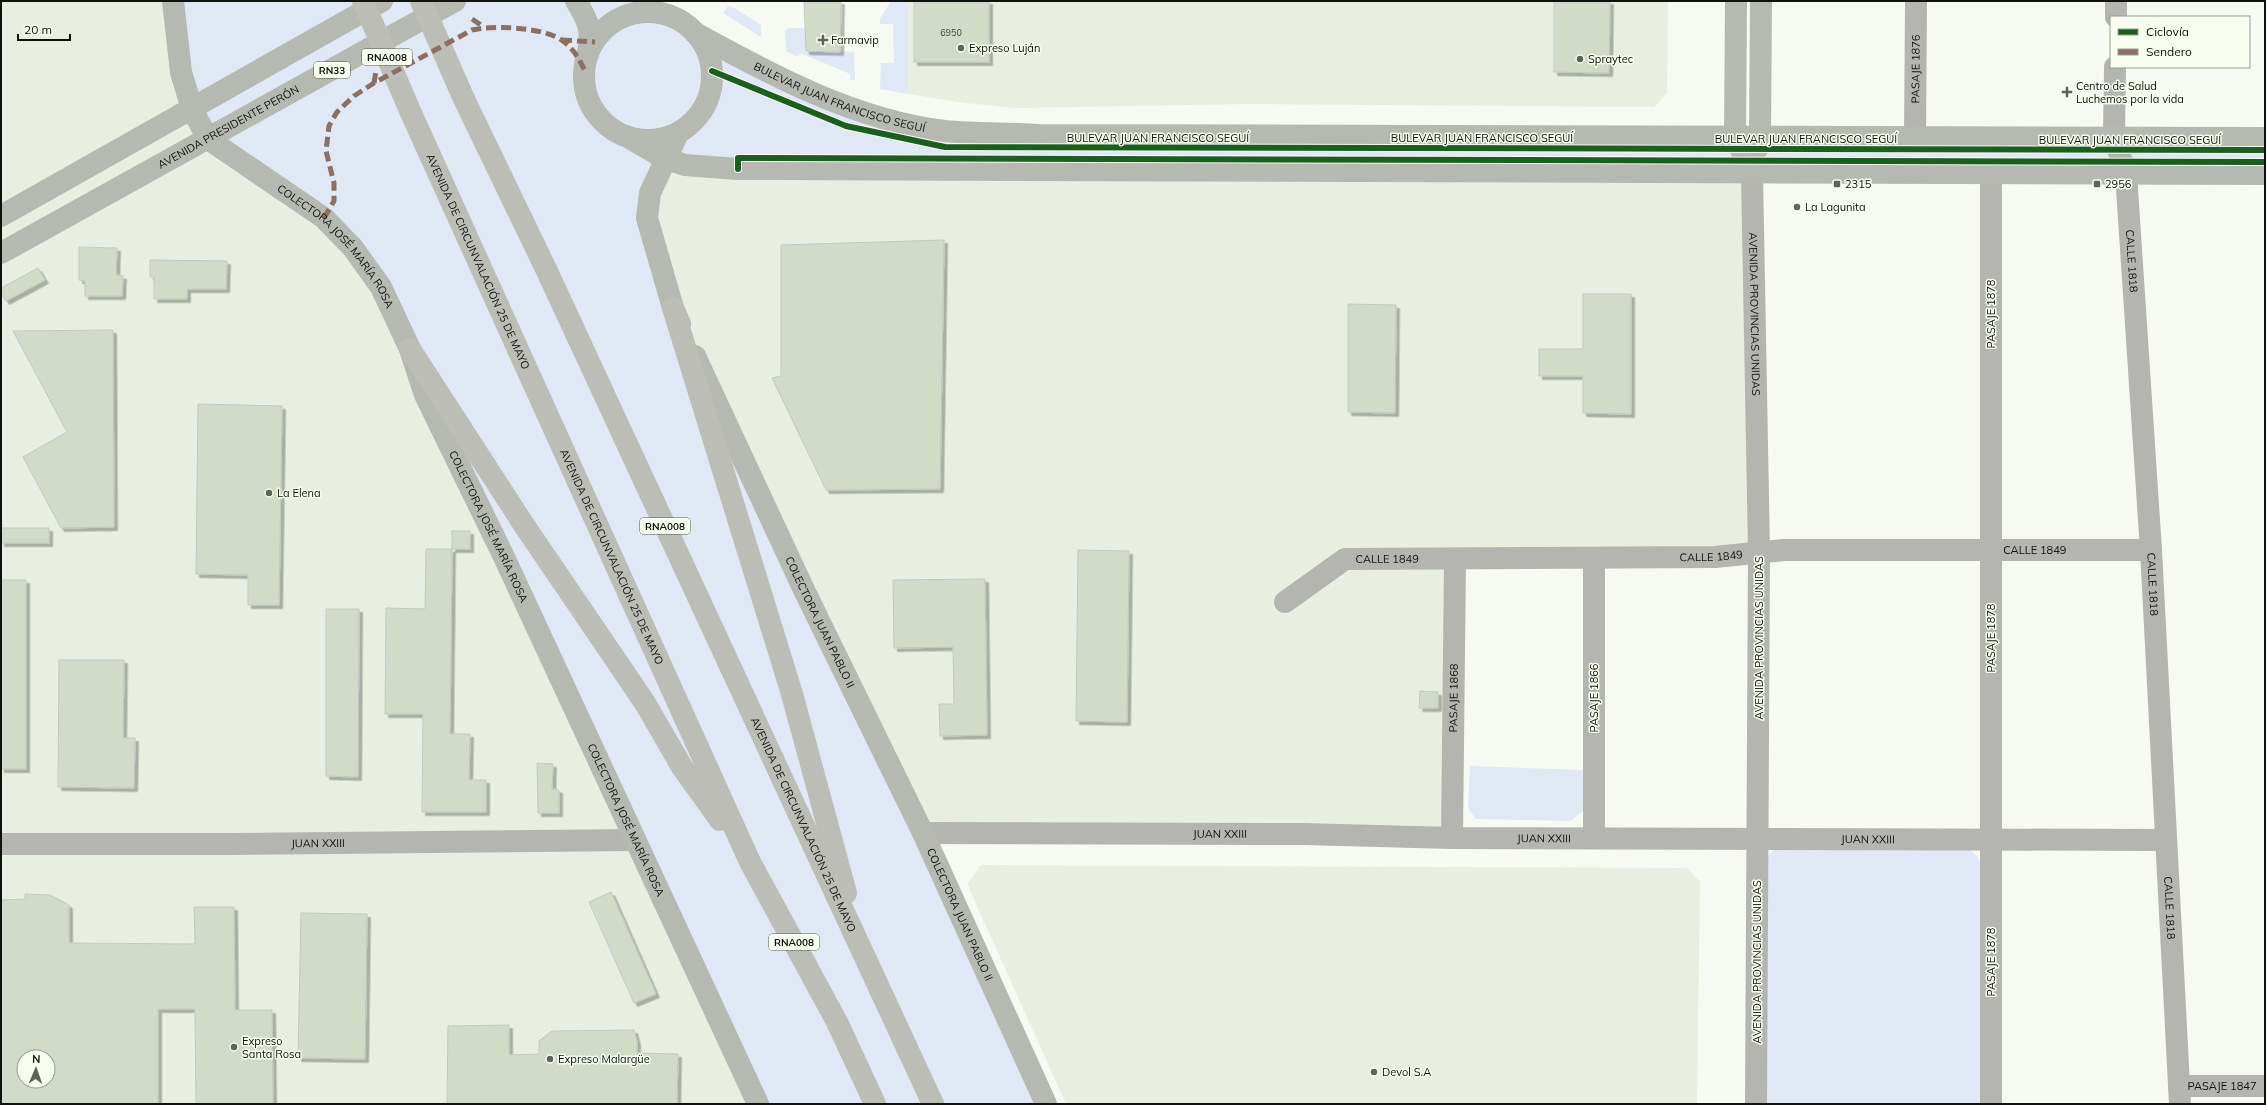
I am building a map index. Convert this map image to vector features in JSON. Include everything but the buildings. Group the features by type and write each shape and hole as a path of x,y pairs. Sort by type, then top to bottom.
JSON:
{"highway":[{"name":"AVENIDA DE CIRCUNVALACIÓN 25 DE MAYO","path":"363,1 411,113 750,862 838,1022 875,1104"},
{"name":"AVENIDA DE CIRCUNVALACIÓN 25 DE MAYO","path":"421,1 464,99 549,276 933,1104"},
{"name":"RNA008","path":"673,308 792,694 863,954"},
{"path":"410,349 524,525 645,703 682,767 750,862"}],"main road":[{"name":"COLECTORA JOSÉ MARÍA ROSA","path":"174,1 180,72 192,109 208,139 324,218 354,248 381,287 410,349 424,395 511,571 634,840 758,1104"},
{"path":"1,216 382,1"},
{"name":"AVENIDA PRESIDENTE PERÓN","path":"1,253 455,1"},
{"path":"576,1 587,18 591,32 585,71 585,88 590,103 599,117 612,128 664,158 685,165 738,169 2265,174"},
{"path":"626,136 644,140 661,139 678,133 690,125 700,114 708,100 712,86 712,71 709,57 680,18 656,1"},
{"name":"AVENIDA PROVINCIAS UNIDAS","path":"1736,1 1736,136 1752,173"},
{"name":"AVENIDA PROVINCIAS UNIDAS","path":"1752,173 1760,136 1761,1"},
{"path":"588,55 594,42 604,31 628,16 657,13 680,18"},
{"name":"BULEVAR JUAN FRANCISCO SEGUÍ","path":"680,18 772,75 828,99 887,119 945,131 1047,135 2265,138"},
{"name":"COLECTORA JUAN PABLO II","path":"678,133 664,158 650,193 647,218 673,308 805,592 923,833 1046,1104"}],"street":[{"name":"PASAJE 1876","path":"1915,137 1916,1"},
{"path":"2116,1 2116,16"},
{"name":"CALLE 1818","path":"2115,68 2114,138 2126,174 2151,550 2179,1095"},
{"name":"AVENIDA PROVINCIAS UNIDAS","path":"1752,173 1759,553 1756,1104"},
{"name":"PASAJE 1878","path":"1991,173 1991,1104"},
{"name":"CALLE 1849","path":"1285,602 1345,559 1715,557 1784,550 2151,550"},
{"name":"PASAJE 1866","path":"1594,558 1594,838"},
{"name":"PASAJE 1868","path":"1452,838 1455,559"},
{"name":"JUAN XXIII","path":"923,833 1304,834 1452,838 2166,840"},
{"name":"JUAN XXIII","path":"1,844 231,844 634,840"},
{"name":"PASAJE 1847","path":"2179,1095 2265,1086"}],"shaded area":[{"path":"1,1 173,1 354,248 758,1104 1,1104"},
{"path":"173,1 656,1 671,17 682,22 695,33 772,75 945,131 2265,138 2265,174 664,158 650,193 673,308 1046,1104 758,1104 354,248 208,139"},
{"path":"891,1 908,1 908,94 880,89 881,63 894,63 893,24 880,24 880,19"},
{"path":"908,1 1668,1 1667,93 1654,107 1247,104 1014,108 958,102 908,94"},
{"path":"728,6 733,7 761,25 761,37 723,13"},
{"path":"789,28 806,28 807,51 854,52 855,80 850,80 850,74 800,53 798,57 786,51 785,30"},
{"path":"664,158 1752,173 1759,553 1455,559 1452,838 923,833 673,308 650,193"},
{"path":"1470,766 1585,770 1585,809 1571,821 1476,819 1468,808"},
{"path":"1774,849 1969,849 1977,856 1982,866 1982,1104 1765,1104 1766,858"},
{"path":"981,865 1687,868 1700,882 1697,1104 1066,1104 967,884"}],"marked path":[{"path":"472,19 484,27"},
{"path":"324,218 334,201 334,183 326,151 329,126 337,112 354,96 374,83 472,30 481,28 519,28 555,36 570,47 585,71"},
{"path":"562,40 595,42"},
{"path":"374,83 376,71"}],"cycle path":[{"path":"712,71 846,126 945,147 2265,150"},
{"path":"738,169 738,158 2265,162"}],"place":[{"name":"Farmavip","path":"823,40"},
{"name":"Expreso Luján","path":"961,48"},
{"name":"Spraytec","path":"1580,59"},
{"name":"Centro de Salud Luchemos por la vida","path":"2067,92"},
{"name":"2315","path":"1837,184"},
{"name":"2956","path":"2097,184"},
{"name":"La Lagunita","path":"1797,207"},
{"name":"La Elena","path":"269,493"},
{"name":"Expreso Santa Rosa","path":"234,1047"},
{"name":"Expreso Malargüe","path":"550,1059"},
{"name":"Devol S.A","path":"1374,1072"}]}
